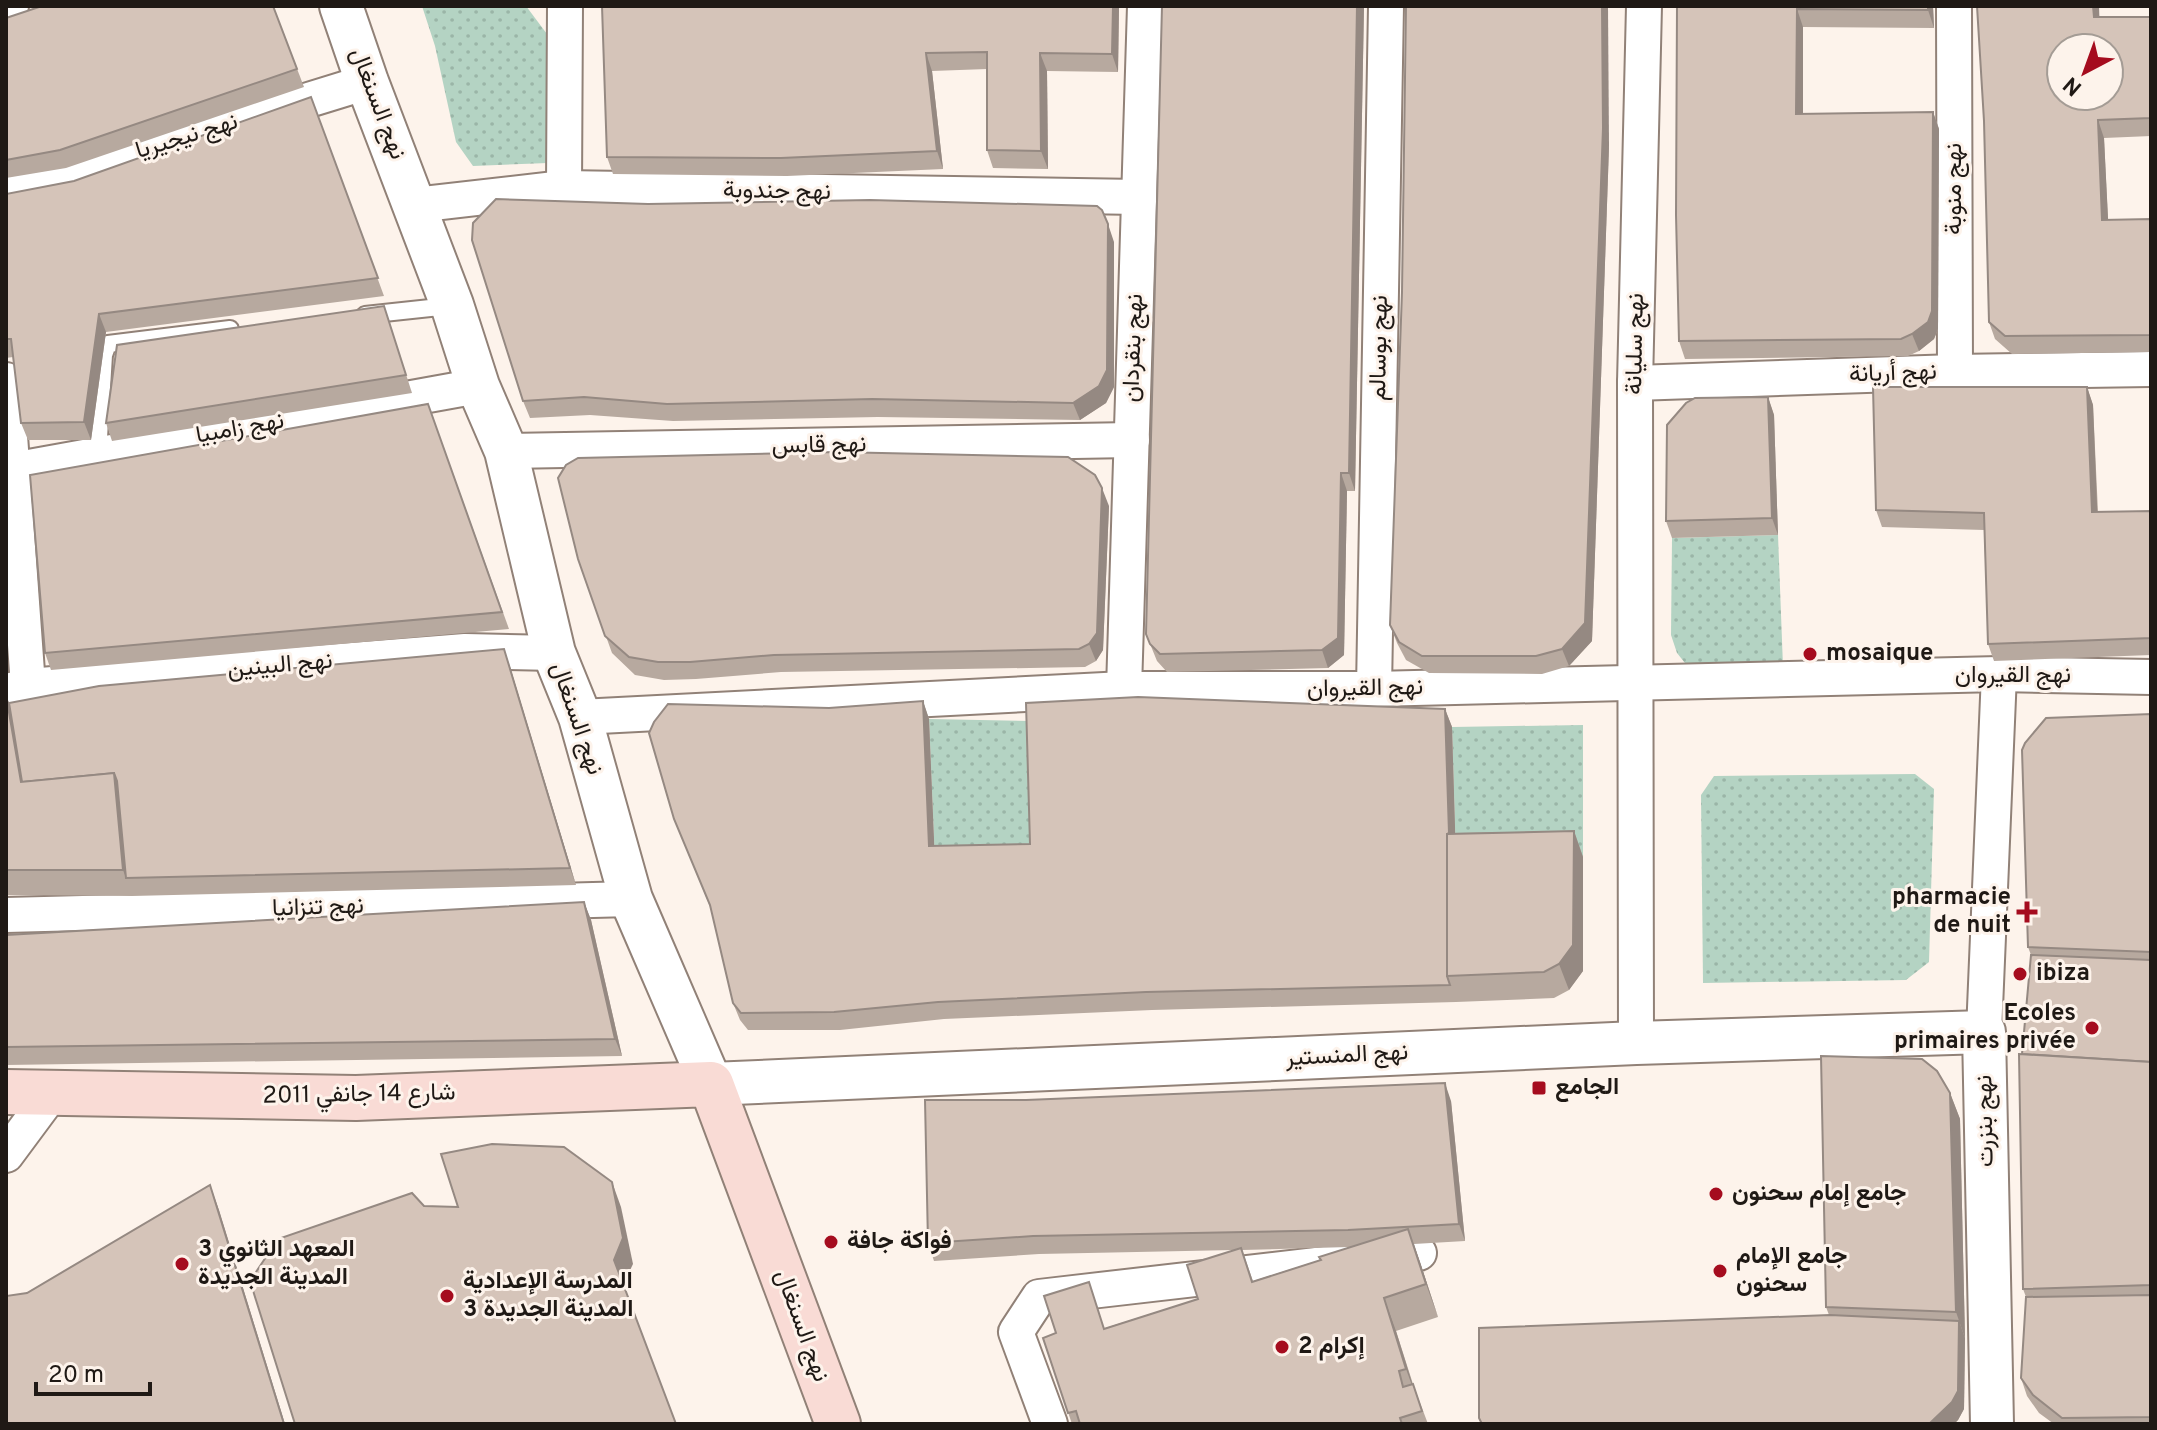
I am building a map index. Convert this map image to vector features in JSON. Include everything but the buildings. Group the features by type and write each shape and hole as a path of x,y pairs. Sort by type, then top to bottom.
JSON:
{"main road":[{"name":"شارع 14 جانفي 2011","path":"6,1092 356,1098 711,1084"},
{"name":"نهج السنغال","path":"711,1084 838,1424"}],"street":[{"name":"نهج السنغال","path":"341,6 452,305 478,386 506,451 554,653 580,717 631,899 711,1084"},
{"path":"564,188 565,6"},
{"name":"نهج بنقردان","path":"1124,689 1145,6"},
{"name":"نهج بوسالم","path":"1374,689 1386,6"},
{"name":"نهج سليانة","path":"1636,1043 1635,383 1644,6"},
{"name":"نهج منوبة","path":"1954,6 1955,372"},
{"name":"نهج نيجيريا","path":"6,187 101,164 367,82"},
{"name":"نهج جندوبة","path":"415,205 564,188 1139,197"},
{"name":"نهج أريانة","path":"1635,383 2151,369"},
{"path":"6,380 17,689"},
{"name":"نهج زامبيا","path":"10,478 29,467 478,386"},
{"name":"نهج قابس","path":"506,451 1132,440"},
{"name":"نهج البينين","path":"17,689 465,651 554,653"},
{"name":"نهج القيروان","path":"580,717 1124,689 1374,689 1999,674 2151,677"},
{"name":"نهج بنزرت","path":"1992,1424 1984,1032 1999,674"},
{"name":"نهج تنزانيا","path":"6,915 631,899"},
{"name":"نهج المنستير","path":"711,1084 1636,1043 1984,1032"},
{"path":"6,1155 52,1093"},
{"path":"1050,1424 1016,1332 1039,1297 1419,1253"}],"lane":[{"path":"345,317 452,305"},
{"path":"98,454 104,355 108,344 253,327"}],"green space":[{"path":"422,6 526,6 556,46 548,163 473,166 456,142 435,46"},
{"path":"1778,535 1783,667 1689,668 1677,653 1671,635 1672,538"},
{"path":"929,719 1032,721 1037,861 935,863"},
{"path":"1583,725 1583,857 1456,859 1452,727"},
{"path":"1915,774 1934,789 1929,962 1906,980 1703,983 1701,795 1714,776"}],"place":[{"name":"mosaique","path":"1810,654"},
{"name":"pharmacie de nuit","path":"2027,912"},
{"name":"ibiza","path":"2020,974"},
{"name":"Ecoles primaires privée","path":"2092,1028"},
{"name":"الجامع","path":"1539,1088"},
{"name":"جامع إمام سحنون","path":"1716,1194"},
{"name":"فواكة جافة","path":"831,1242"},
{"name":"3 المعهد الثانوي المدينة الجديدة","path":"182,1264"},
{"name":"جامع الإمام سحنون","path":"1720,1271"},
{"name":"المدرسة الإعدادية المدينة الجديدة 3","path":"447,1296"},
{"name":"إكرام 2","path":"1282,1347"}]}
